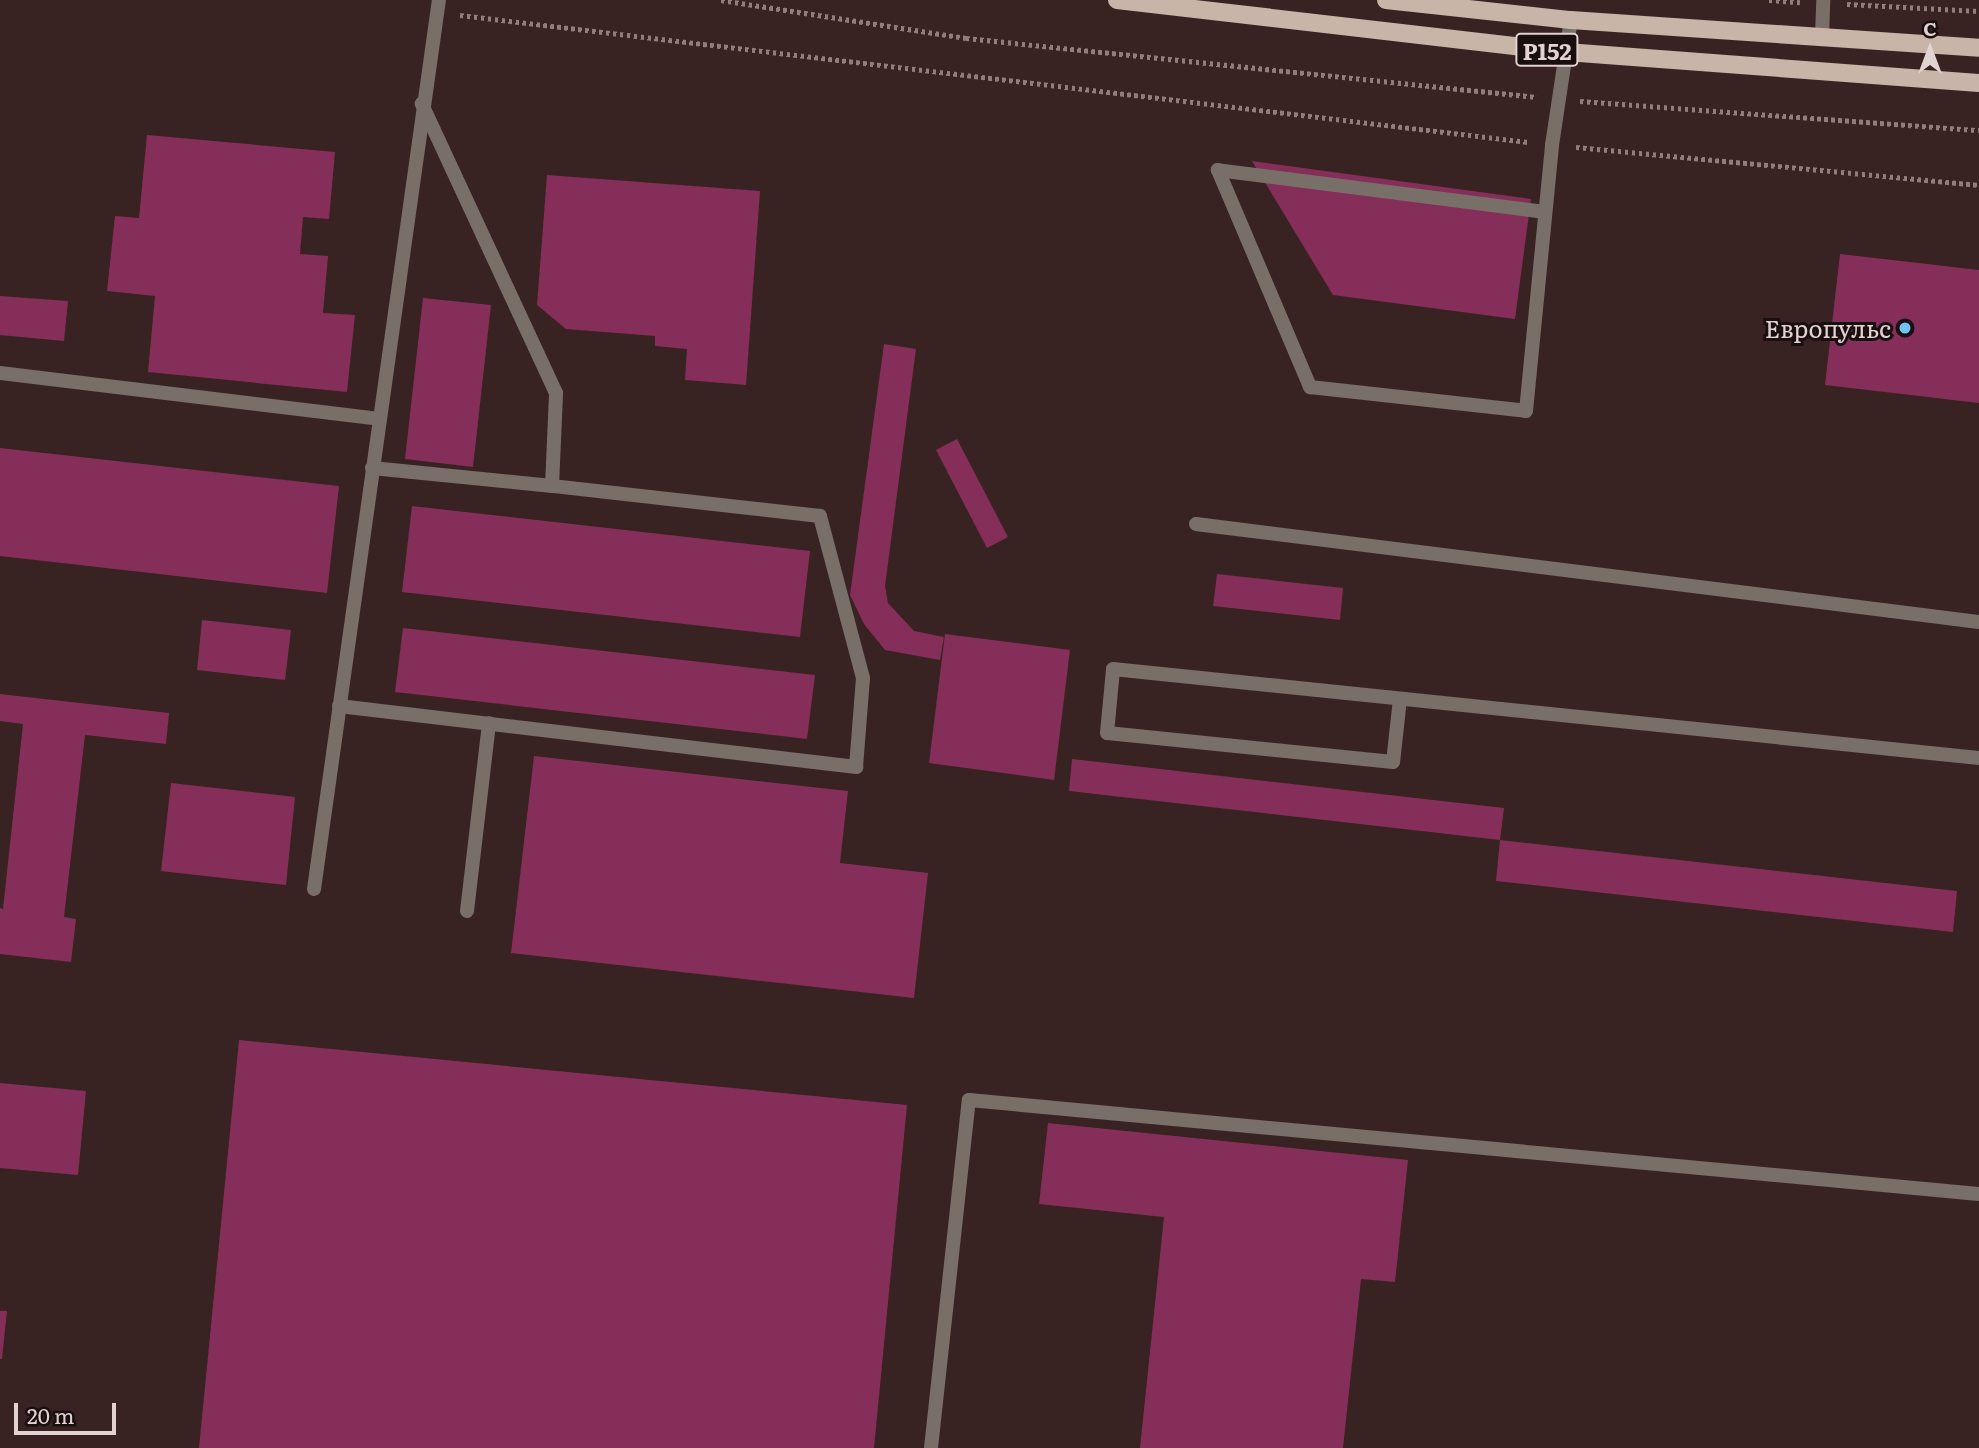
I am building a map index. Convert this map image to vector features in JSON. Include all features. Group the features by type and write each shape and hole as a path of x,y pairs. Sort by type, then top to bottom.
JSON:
{"main road":[{"name":"Р152","path":"1117,0 1566,52 1979,83"},
{"name":"Р152","path":"1386,0 1571,20 1979,48"}],"lane":[{"path":"1822,37 1823,1"},
{"path":"314,890 422,104 438,6"},
{"path":"1545,212 1218,170 1310,387 1526,411 1552,145 1571,20"},
{"path":"422,104 556,393 552,486"},
{"path":"0,373 379,419"},
{"path":"340,706 856,767 863,678 820,516 372,468"},
{"path":"1196,524 1979,622"},
{"path":"1399,699 1393,762 1107,733 1113,669 1979,758"},
{"path":"467,911 489,723"},
{"path":"931,1448 969,1100 1979,1194"}],"path":[{"path":"721,0 966,38 1559,100 1979,130"},
{"path":"1769,0 1979,11"},
{"path":"438,6 1552,145 1979,185"}],"building":[{"path":"147,135 335,152 329,219 303,217 300,254 328,256 323,313 355,315 347,392 148,372 155,296 107,291 115,216 139,218"},
{"path":"1252,161 1531,199 1515,319 1333,295"},
{"path":"547,175 760,191 746,385 685,380 687,349 655,346 655,336 566,329 537,305"},
{"name":"Европульс","path":"1840,254 1979,270 1979,403 1825,385"},
{"path":"0,296 68,301 64,341 0,335"},
{"path":"423,298 491,305 473,467 405,459"},
{"path":"884,344 916,349 885,586 888,603 914,631 944,637 940,660 885,650 864,624 850,595"},
{"path":"957,439 1008,537 987,548 936,450"},
{"path":"0,448 339,486 327,593 0,556"},
{"path":"412,506 810,551 800,637 402,592"},
{"path":"1217,574 1343,588 1340,620 1213,606"},
{"path":"202,620 291,630 285,680 197,670"},
{"path":"403,628 815,675 807,739 395,692"},
{"path":"945,634 1070,650 1054,780 929,763"},
{"path":"0,694 169,713 166,744 85,735 64,917 76,919 71,962 0,954 0,908 3,909 23,724 0,721"},
{"path":"534,756 848,791 840,863 928,873 914,998 511,953"},
{"path":"1072,759 1504,808 1500,840 1069,791"},
{"path":"171,783 295,797 286,885 161,871"},
{"path":"1500,840 1957,891 1953,932 1496,881"},
{"path":"239,1040 907,1105 874,1448 199,1448"},
{"path":"0,1083 86,1091 78,1175 0,1168"},
{"path":"1048,1123 1408,1160 1395,1282 1361,1279 1343,1448 1140,1448 1164,1217 1039,1204"},
{"path":"0,1311 7,1311 2,1359 0,1359"}],"place":[{"name":"Европульс","path":"1905,328"}]}
